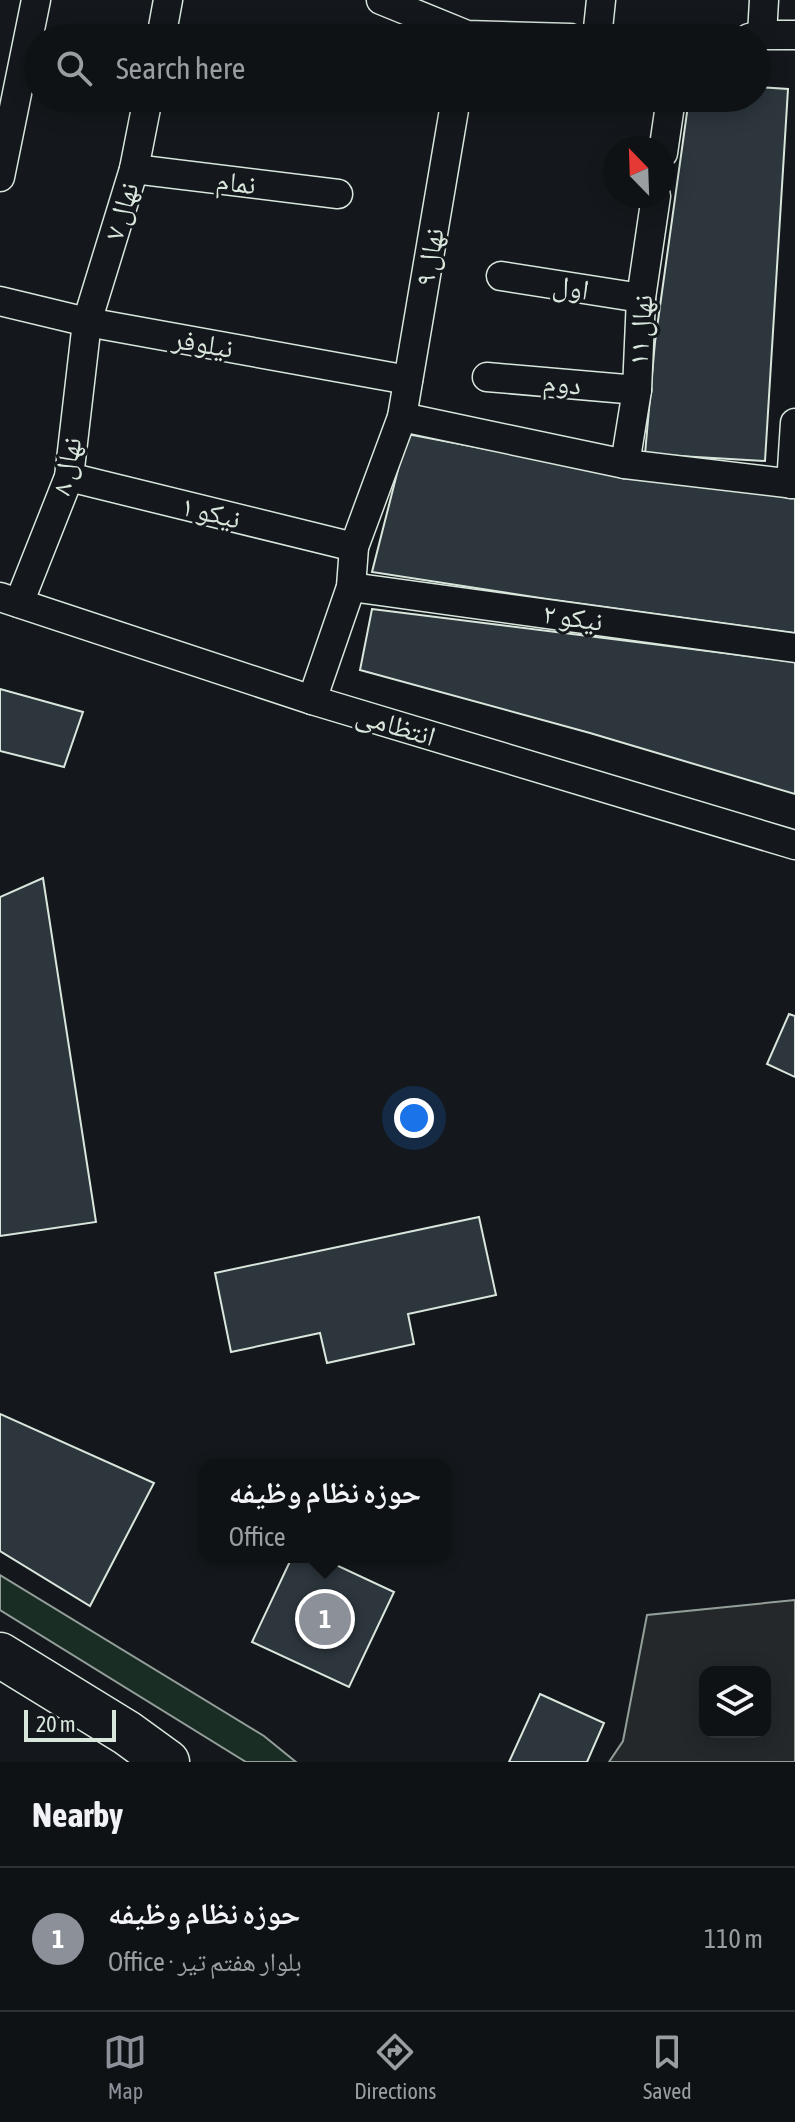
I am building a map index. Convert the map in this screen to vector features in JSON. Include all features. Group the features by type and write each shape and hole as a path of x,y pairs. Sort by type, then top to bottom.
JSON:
{"main road":[{"path":"0,1655 127,1733 167,1762"}],"street":[{"path":"31,24 36,0"},
{"path":"164,24 168,0"},
{"path":"381,0 410,6 443,24"},
{"path":"598,24 601,0"},
{"path":"759,24 764,0"},
{"path":"771,36 795,35"},
{"path":"0,177 24,59"},
{"name":"نهال ۷","path":"87,322 134,169 145,112"},
{"name":"نهال ۹","path":"312,700 351,587 354,547 402,417 454,112"},
{"path":"665,136 669,112"},
{"name":"نمام","path":"134,169 338,194"},
{"name":"نهال ۱۱","path":"625,464 637,390 641,298 654,208"},
{"name":"اول","path":"501,276 641,298"},
{"name":"نیلوفر","path":"0,301 87,322 408,380"},
{"name":"نهال ۸","path":"10,600 69,477 87,322"},
{"name":"دوم","path":"487,377 637,390"},
{"path":"402,417 625,464 793,484 795,423"},
{"name":"نیکو ۱","path":"69,477 354,547"},
{"name":"نیکو ۲","path":"351,587 795,648"},
{"name":"انتظامی","path":"10,600 312,700 795,845"}],"green space":[{"path":"0,1575 264,1736 296,1762 246,1762 0,1610"}],"shaded area":[{"path":"795,1600 795,1762 609,1762 623,1741 647,1615"}],"building":[{"path":"771,88 788,89 765,461 645,454 655,342 687,112 771,112"},
{"path":"407,434 539,459 795,494 795,633 372,572"},
{"path":"372,609 795,662 795,794 590,733 360,670"},
{"path":"0,689 83,712 64,767 0,751"},
{"path":"43,878 96,1222 0,1236 0,897"},
{"path":"789,1014 795,1016 795,1077 767,1064"},
{"path":"479,1217 496,1295 408,1314 414,1344 327,1363 320,1333 231,1352 215,1273"},
{"path":"0,1414 154,1483 90,1606 0,1551"},
{"path":"289,1563 332,1563 394,1592 349,1687 252,1642"},
{"path":"540,1694 604,1723 587,1762 509,1762"}],"place":[{"name":"حوزه نظام وظیفه","path":"325,1619"}]}
